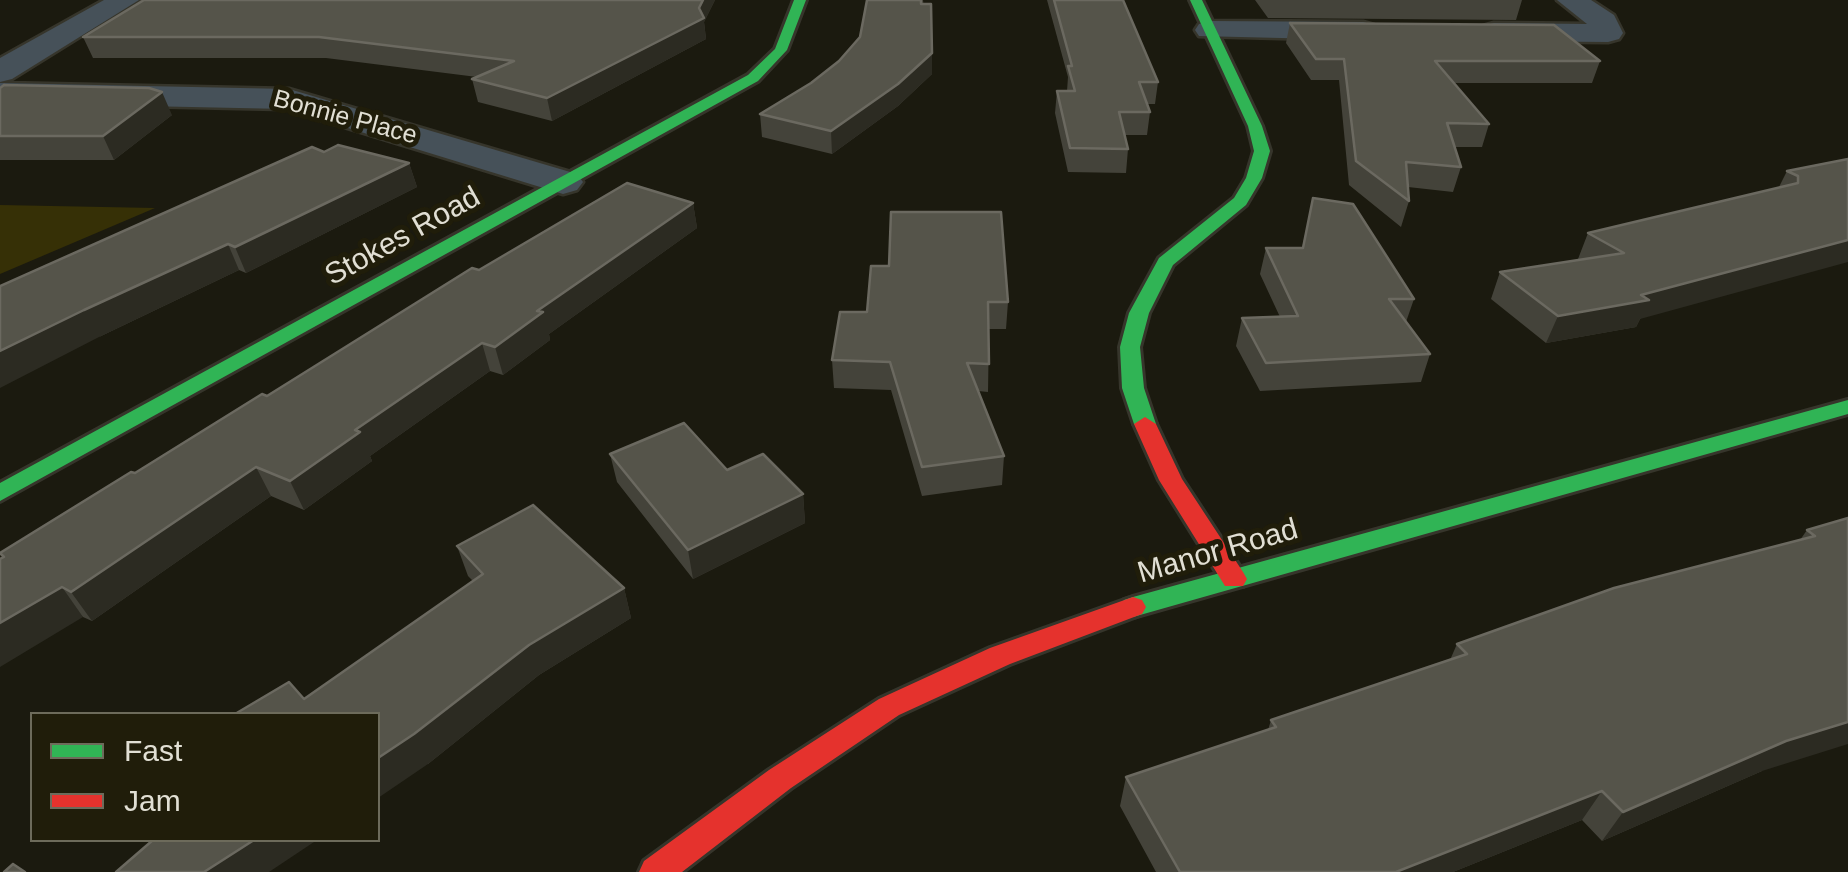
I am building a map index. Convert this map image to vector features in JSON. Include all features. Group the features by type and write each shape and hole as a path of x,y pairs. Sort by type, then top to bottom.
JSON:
{"street":[{"path":"0,72 125,0"},
{"name":"Stokes Road","path":"0,493 753,78 772,64 781,50 800,0"},
{"path":"1196,0 1255,126 1262,150 1254,178 1240,201 1165,262 1139,313 1130,347 1133,388 1148,434 1171,480 1234,579"},
{"path":"1472,32 1608,33 1603,21 1571,0"},
{"path":"1210,30 1396,32"},
{"name":"Bonnie Place","path":"0,93 289,98 563,182"},
{"name":"Manor Road","path":"656,872 780,780 889,707 1000,656 1116,612 1848,407"}],"shaded area":[{"path":"0,205 155,208 0,274"}],"building":[{"path":"144,0 703,0 699,8 704,18 547,98 472,79 514,61 319,37 83,37"},
{"path":"867,0 921,0 921,4 931,4 932,53 898,84 831,131 760,114 839,61 860,37"},
{"path":"1054,0 1123,0 1158,82 1139,82 1150,112 1119,112 1128,149 1070,148 1057,91 1075,91"},
{"path":"1290,23 1554,25 1600,61 1435,61 1489,124 1447,123 1461,167 1406,162 1409,201 1356,161 1344,59 1316,59"},
{"path":"0,88 149,88 162,92 103,136 0,136"},
{"path":"338,145 409,163 235,247 228,244 0,351 0,286 312,147 324,152"},
{"path":"1848,159 1848,240 1641,295 1649,300 1558,316 1500,272 1624,253 1588,233 1798,183 1798,176 1787,171"},
{"path":"627,183 693,203 537,311 543,312 495,347 482,343 355,430 360,432 290,481 256,467 71,592 62,587 0,623 0,559 4,557 0,553 262,394 267,396 472,268 479,270"},
{"path":"1313,198 1353,204 1414,299 1389,299 1430,354 1266,363 1242,318 1298,316 1266,248 1303,248"},
{"path":"891,212 1001,212 1008,302 988,302 989,364 967,363 1004,456 922,467 890,362 832,360 840,312 867,312 871,266 889,266"},
{"path":"684,423 727,470 763,454 803,494 688,550 610,454"},
{"path":"533,505 624,588 529,645 380,757 380,712 238,712 289,682 304,699 483,574 457,546"},
{"path":"1848,518 1848,722 1786,741 1623,812 1602,791 1396,872 1180,872 1126,777 1276,727 1271,720 1467,654 1457,644 1614,588 1815,536 1807,530"},
{"path":"151,842 251,842 204,872 116,872"},
{"path":"13,864 25,872 4,872"}],"traffic: fast":[{"path":"0,493 753,78 781,50 800,0"},
{"path":"1145,424 1133,388 1130,347 1139,313 1165,262 1240,201 1254,178 1262,151 1255,126 1196,0"},
{"path":"1133,607 1848,407"}],"traffic: jam":[{"path":"1145,424 1171,480 1234,579"},
{"path":"656,872 780,779 889,707 1000,656 1133,607"}]}
